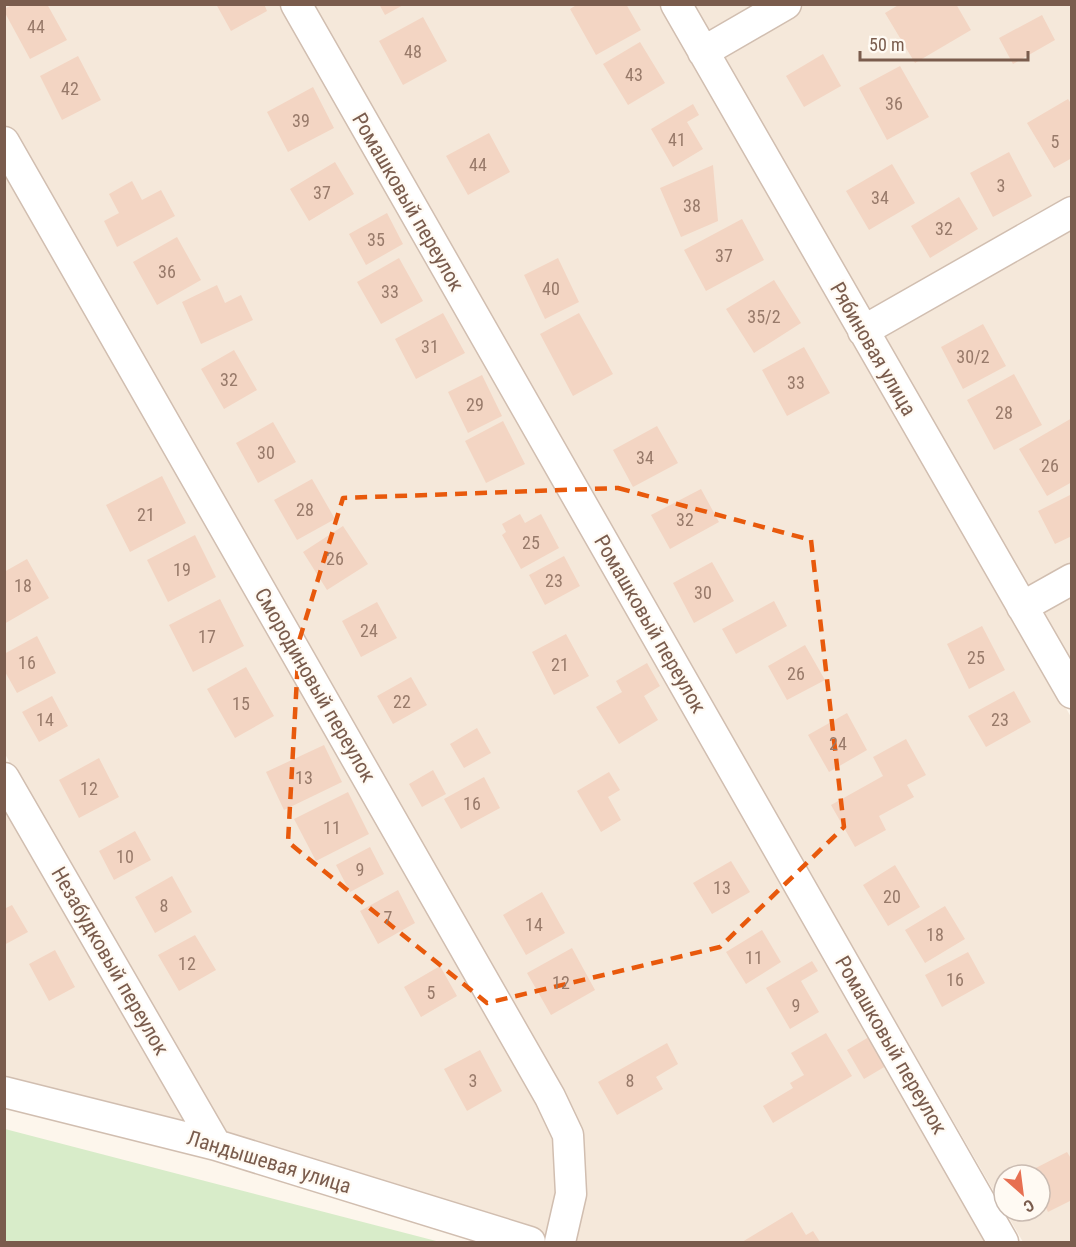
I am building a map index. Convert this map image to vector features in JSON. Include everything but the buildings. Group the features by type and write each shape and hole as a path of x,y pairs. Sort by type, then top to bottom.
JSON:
{"street":[{"name":"Ромашковый переулок","path":"296,4 1003,1242"},
{"name":"Рябиновая улица","path":"676,4 1071,693"},
{"path":"703,52 786,4"},
{"name":"Смородиновый переулок","path":"4,142 550,1097 568,1135 571,1194 560,1242"},
{"path":"863,331 1071,212"},
{"path":"1022,607 1071,579"},
{"name":"Незабудковый переулок","path":"4,778 216,1145"},
{"name":"Ландышевая улица","path":"4,1092 216,1145 530,1242"}],"highlighted area":[{"path":"618,488 811,540 844,827 720,947 487,1003 288,842 299,641 343,498"}],"shaded area":[{"path":"4,5 290,5 1001,1242 572,1242 574,1129 5,124"},
{"path":"309,5 663,5 1071,717 1071,1242 1023,1242 1012,1223 1052,1223 1052,1163 992,1163 992,1188"},
{"path":"685,5 772,5 706,42"},
{"path":"805,5 1071,5 1071,202 867,318 717,55"},
{"path":"4,161 559,1135 562,1189 549,1242 530,1242 228,1145 5,754"},
{"path":"1071,222 1071,567 1025,594 876,333"},
{"path":"1071,587 1071,668 1037,607"},
{"path":"5,797 200,1137 5,1090"}],"green space":[{"path":"5,1129 440,1242 5,1242"}]}
